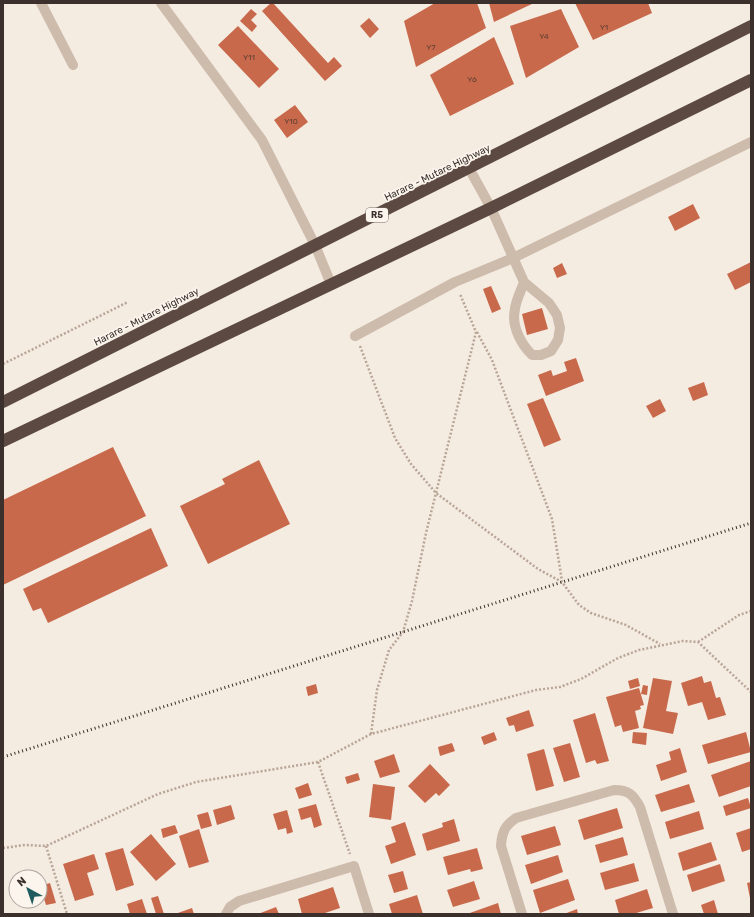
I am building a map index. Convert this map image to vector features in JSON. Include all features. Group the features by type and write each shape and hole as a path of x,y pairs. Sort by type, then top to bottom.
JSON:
{"highway":[{"name":"Harare - Mutare Highway","path":"3,402 315,245 470,170 751,26"},
{"path":"3,441 491,208 751,80"}],"street":[{"path":"41,3 73,65"},
{"path":"161,3 262,140 315,245 332,284"},
{"path":"355,336 455,282 513,258 751,142"},
{"path":"470,170 491,208 524,282 550,303 557,315 560,328 558,340 551,351 541,355 532,355 526,349 519,338 515,321 514,310 524,282"},
{"path":"522,914 501,846 501,834 506,825 516,818 614,790 625,790 634,797 640,807 673,914"},
{"path":"226,914 230,907 240,900 354,866 369,914"}],"path":[{"path":"455,282 476,332 492,360 552,519 562,582"},
{"path":"3,364 128,302"},
{"path":"371,734 377,690 389,650 403,632 412,601 436,493 476,332"},
{"path":"355,336 395,438 411,464 436,493 538,569 562,582 579,605 591,613 626,625 661,644"},
{"path":"3,848 25,845 46,846 158,794 196,782 318,762 371,734 536,690 560,687 581,679 618,658 639,650 661,644 683,641 698,642 739,615 751,611"},
{"path":"698,642 751,692"},
{"path":"318,762 354,866"},
{"path":"46,846 67,914"}],"building":[{"path":"273,3 328,63 334,57 342,66 325,81 262,11"},
{"path":"435,3 477,3 486,28 416,67 404,21"},
{"path":"489,3 534,3 494,22"},
{"path":"575,3 648,3 652,13 593,40"},
{"path":"251,9 257,14 251,20 257,26 252,32 240,21"},
{"path":"561,9 579,47 526,78 510,26"},
{"path":"369,18 379,29 370,38 360,26"},
{"path":"238,26 279,69 259,88 218,45"},
{"path":"494,37 514,84 450,116 430,75"},
{"path":"295,105 308,122 287,138 274,120"},
{"path":"693,204 700,218 675,231 668,217"},
{"path":"751,262 751,282 735,290 727,274"},
{"path":"562,263 567,274 557,278 553,268"},
{"path":"491,286 501,309 492,313 483,289"},
{"path":"542,308 548,329 527,335 522,314"},
{"path":"576,358 584,381 546,396 538,375 551,370 553,376 567,371 564,362"},
{"path":"704,382 708,395 693,401 688,388"},
{"path":"543,398 561,440 544,447 527,404"},
{"path":"660,399 666,411 653,418 646,406"},
{"path":"113,447 146,516 3,585 3,500"},
{"path":"259,460 290,524 208,564 180,506 225,484 222,479"},
{"path":"151,528 168,566 48,623 41,608 33,611 23,589"},
{"path":"702,676 704,683 711,681 716,698 720,697 726,715 708,720 702,702 688,706 681,683"},
{"path":"638,678 640,686 630,689 628,681"},
{"path":"653,678 672,681 666,711 678,713 673,734 643,728"},
{"path":"316,684 318,693 308,696 306,687"},
{"path":"643,685 648,686 647,695 641,694"},
{"path":"639,688 644,705 640,706 641,709 635,711 639,728 623,732 621,725 615,727 606,697"},
{"path":"529,710 534,726 516,732 514,725 509,726 506,718"},
{"path":"595,713 609,761 597,764 595,760 586,763 573,720"},
{"path":"494,732 497,740 484,745 481,737"},
{"path":"633,732 647,733 646,745 632,743"},
{"path":"746,732 751,752 708,764 702,745"},
{"path":"452,743 455,751 440,756 438,747"},
{"path":"570,743 580,777 564,782 553,748"},
{"path":"680,748 687,772 661,781 656,765 671,760 669,752"},
{"path":"544,749 554,786 536,791 527,754"},
{"path":"394,754 400,772 380,778 374,761"},
{"path":"751,761 751,786 719,797 711,775"},
{"path":"430,764 450,785 439,796 436,793 425,803 408,786"},
{"path":"358,773 360,780 347,784 345,777"},
{"path":"308,783 312,795 299,799 295,788"},
{"path":"373,784 395,787 391,820 369,817"},
{"path":"689,784 695,802 661,812 655,795"},
{"path":"748,798 751,808 726,816 723,806"},
{"path":"316,804 322,825 314,828 311,817 301,820 298,809"},
{"path":"231,805 235,819 217,825 213,810"},
{"path":"617,808 623,828 584,840 578,820"},
{"path":"287,810 293,832 287,834 286,828 278,830 273,814"},
{"path":"699,811 704,829 670,839 665,822"},
{"path":"208,812 212,826 201,829 197,815"},
{"path":"454,819 460,841 427,851 422,834 443,827 442,823"},
{"path":"405,822 416,855 391,864 385,846 396,842 391,827"},
{"path":"175,825 178,833 163,838 161,829"},
{"path":"555,826 561,845 527,855 521,836"},
{"path":"751,828 751,849 742,852 736,833"},
{"path":"199,829 209,862 189,868 179,836"},
{"path":"151,834 176,864 156,881 130,852"},
{"path":"623,837 628,855 600,863 595,845"},
{"path":"711,842 717,860 683,871 678,853"},
{"path":"123,848 134,885 116,891 105,853"},
{"path":"477,848 483,869 471,872 470,869 448,875 443,857"},
{"path":"94,854 99,869 87,873 94,895 75,901 63,864"},
{"path":"558,855 563,872 531,884 525,865"},
{"path":"634,863 639,881 605,890 600,873"},
{"path":"720,864 725,881 692,892 687,875"},
{"path":"403,871 408,889 394,893 388,875"},
{"path":"568,879 575,900 540,913 533,890"},
{"path":"474,881 480,899 453,907 447,890"},
{"path":"751,882 751,897 750,898 747,883"},
{"path":"50,883 56,903 48,905 48,884"},
{"path":"333,887 340,908 322,914 302,914 298,899"},
{"path":"647,889 653,908 633,914 619,914 615,900"},
{"path":"417,895 423,914 392,914 389,904"},
{"path":"158,896 164,914 156,914 151,898"},
{"path":"142,899 147,914 130,914 127,904"},
{"path":"714,900 718,914 704,914 701,905"},
{"path":"498,903 501,914 467,914"},
{"path":"276,907 279,914 258,914"},
{"path":"192,908 194,914 175,914"},
{"path":"577,909 578,914 564,914"}],"railway":[{"path":"3,757 751,523"}]}
